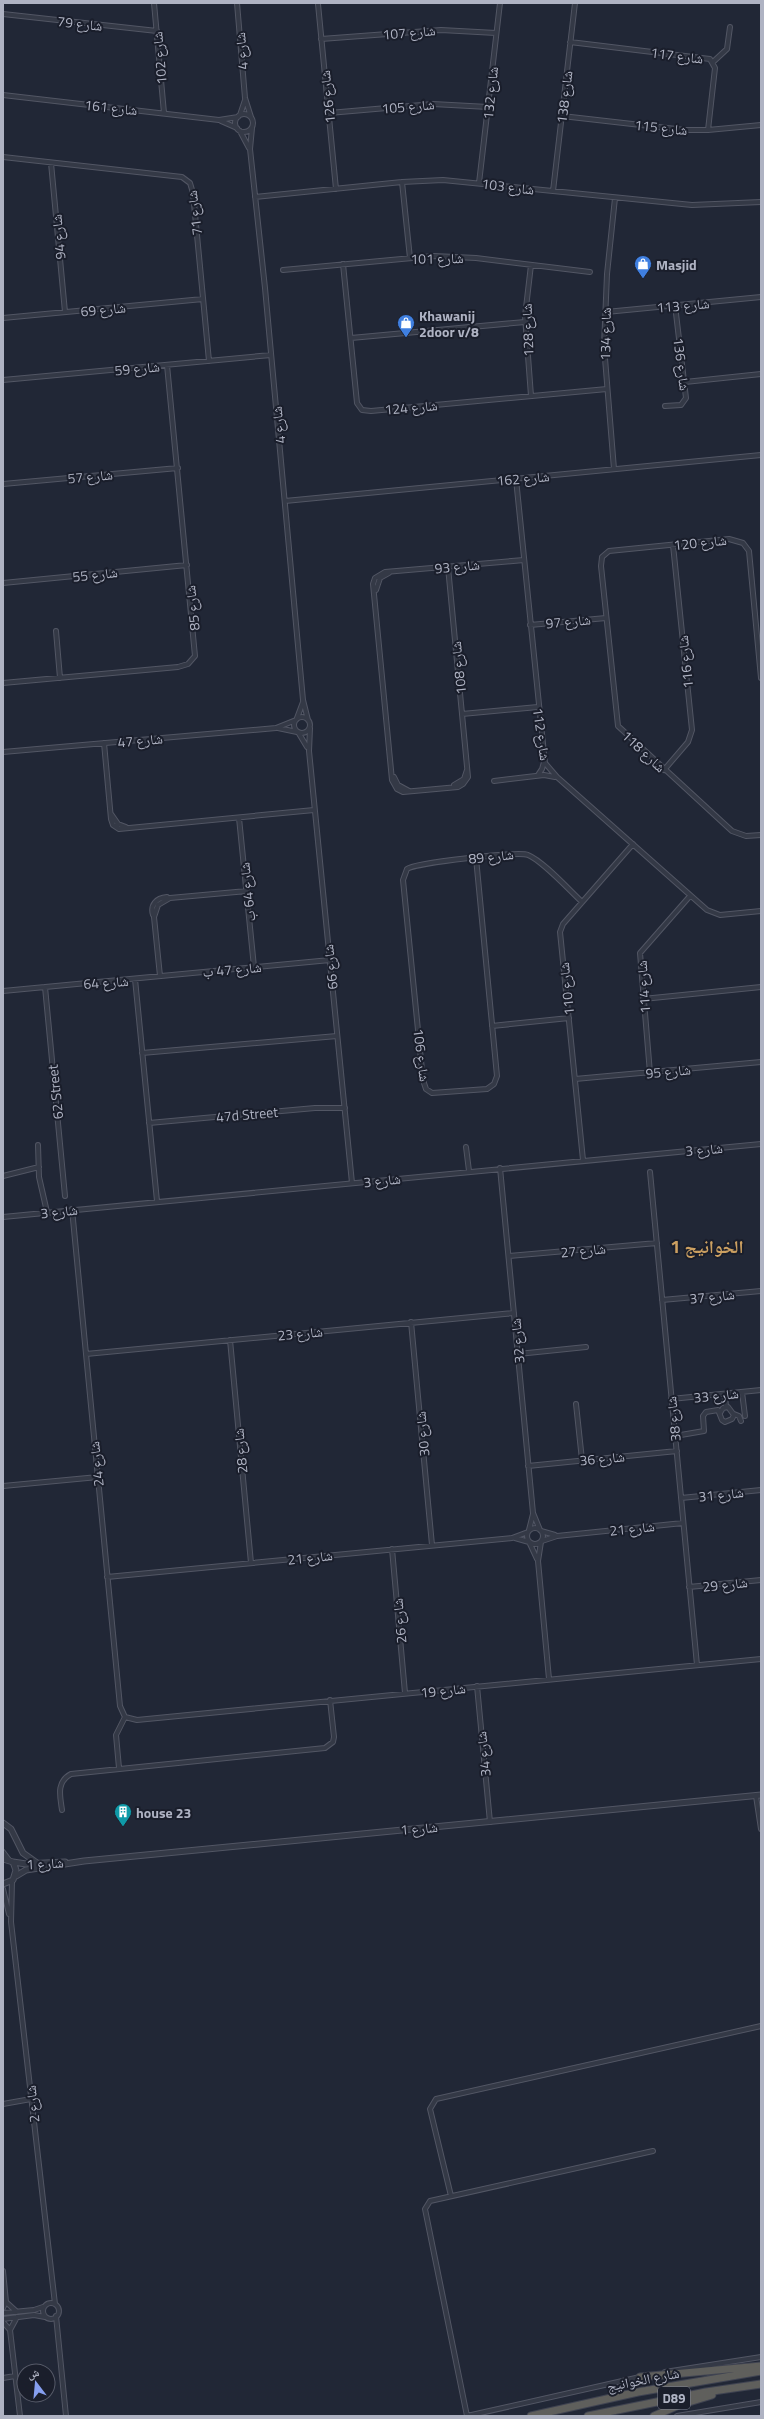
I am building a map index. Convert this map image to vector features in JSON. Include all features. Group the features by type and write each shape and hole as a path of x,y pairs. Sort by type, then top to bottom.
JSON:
{"highway":[{"path":"640,2377 761,2366"},
{"name":"شارع الخوانيج","path":"531,2416 638,2392 761,2371"},
{"name":"شارع الخوانيج","path":"588,2416 706,2392 761,2384"},
{"path":"654,2416 690,2401 750,2385"}],"street":[{"name":"شارع 102","path":"154,3 164,113"},
{"name":"شارع 4","path":"237,3 245,98 251,117"},
{"name":"شارع 132","path":"480,182 500,3"},
{"name":"شارع 138","path":"553,191 575,3"},
{"name":"شارع 126","path":"318,4 336,189"},
{"name":"شارع 79","path":"3,14 157,31"},
{"path":"713,62 727,49 730,27"},
{"name":"شارع 107","path":"321,39 441,30 496,34"},
{"name":"شارع 117","path":"570,42 704,57 713,62 715,68 708,130"},
{"name":"شارع 161","path":"3,95 219,120 239,116"},
{"name":"شارع 4","path":"239,116 245,98"},
{"name":"شارع 105","path":"329,113 433,104 488,107"},
{"path":"244,114 251,117 253,122 252,128 247,131 239,130 235,122 239,116 244,114"},
{"name":"شارع 115","path":"562,116 685,130 708,130 761,125"},
{"name":"شارع 161","path":"219,120 239,130"},
{"name":"شارع 4","path":"252,128 250,149 303,700 308,720"},
{"name":"شارع 4","path":"239,130 250,149"},
{"name":"شارع 71","path":"3,157 186,180 190,183 193,193 209,361"},
{"name":"شارع 94","path":"51,163 65,312"},
{"name":"شارع 103","path":"255,197 402,182 443,180 480,182 615,198 700,206 761,202"},
{"path":"402,182 410,258"},
{"name":"شارع 134","path":"614,469 604,346 610,236 615,198"},
{"name":"شارع 101","path":"283,270 410,258 462,257 590,272"},
{"name":"شارع 124","path":"343,264 357,403 366,411 607,389"},
{"name":"شارع 128","path":"531,264 525,322 531,396"},
{"name":"شارع 113","path":"606,312 761,297"},
{"name":"شارع 69","path":"3,318 203,299"},
{"name":"شارع 136","path":"665,406 683,403 686,398 675,306"},
{"path":"351,338 525,322"},
{"name":"شارع 59","path":"3,380 271,355"},
{"name":"شارع 85","path":"3,683 178,667 192,661 196,651 167,365"},
{"path":"684,382 761,374"},
{"name":"شارع 162","path":"285,501 761,455"},
{"name":"شارع 57","path":"3,484 178,468"},
{"name":"شارع 112","path":"516,479 544,762 557,777 707,910 715,915 761,912"},
{"name":"شارع 120","path":"614,551 734,539 747,547 761,678"},
{"name":"شارع 116","path":"664,770 688,742 692,730 673,545"},
{"name":"شارع 118","path":"614,551 605,554 601,561 618,726 664,770 732,831 746,836 761,835"},
{"name":"شارع 93","path":"375,592 373,584 377,576 382,573 524,560"},
{"name":"شارع 55","path":"3,583 187,565"},
{"name":"شارع 108","path":"375,592 395,786 403,792 460,786 465,782 469,774 448,567"},
{"name":"شارع 97","path":"530,625 606,618"},
{"path":"56,631 60,678"},
{"name":"شارع 4","path":"296,719 303,700"},
{"path":"462,714 538,707"},
{"path":"302,717 308,720 310,728 305,733 297,732 294,726 296,719 302,717"},
{"name":"شارع 47","path":"276,728 296,719"},
{"name":"شارع 47","path":"3,752 276,728 297,732"},
{"name":"شارع 66","path":"310,728 309,751 314,810 352,1183"},
{"name":"شارع 66","path":"297,732 309,751"},
{"path":"104,743 112,822 116,827 240,818 314,810"},
{"path":"537,776 542,769 544,762"},
{"path":"494,782 537,776 557,777"},
{"name":"شارع 64 ب","path":"240,818 254,967"},
{"name":"شارع 110","path":"583,1160 560,932 562,924 633,844"},
{"name":"شارع 89","path":"407,869 414,864 517,854 528,855 582,902"},
{"name":"شارع 106","path":"407,869 403,880 423,1080 426,1089 436,1094 491,1087 497,1076 476,858"},
{"path":"160,976 152,910 154,903 163,897 170,898 247,891"},
{"name":"شارع 114","path":"650,1073 640,953 690,896"},
{"name":"شارع 47 ب","path":"134,978 330,960"},
{"name":"شارع 64","path":"3,991 134,978 157,1201"},
{"name":"62 Street","path":"45,987 65,1196"},
{"path":"643,999 761,987"},
{"path":"492,1026 568,1018"},
{"path":"142,1053 337,1036"},
{"name":"شارع 95","path":"575,1080 761,1062"},
{"name":"47d Street","path":"149,1123 315,1108 344,1108"},
{"name":"شارع 3","path":"3,1216 761,1144"},
{"path":"38,1145 38,1167 47,1212"},
{"path":"466,1147 469,1171"},
{"path":"3,1176 38,1167"},
{"name":"شارع 32","path":"500,1168 533,1513 541,1530"},
{"name":"شارع 38","path":"650,1172 697,1665"},
{"name":"شارع 24","path":"72,1210 120,1706 125,1717"},
{"name":"شارع 27","path":"509,1256 657,1243"},
{"name":"شارع 37","path":"662,1300 761,1291"},
{"name":"شارع 23","path":"86,1354 514,1313"},
{"name":"شارع 30","path":"412,1322 432,1545"},
{"name":"شارع 28","path":"230,1340 251,1563"},
{"path":"518,1354 586,1347"},
{"name":"شارع 33","path":"671,1399 761,1390"},
{"path":"742,1392 745,1416"},
{"path":"720,1413 726,1407 725,1394"},
{"path":"576,1404 582,1460"},
{"path":"726,1407 730,1408 734,1414 739,1416 741,1421"},
{"path":"675,1436 704,1431 704,1413 714,1410 720,1413 722,1420 725,1422 732,1419 734,1414"},
{"name":"شارع 36","path":"528,1466 677,1452"},
{"path":"3,1486 98,1477"},
{"name":"شارع 31","path":"681,1498 761,1490"},
{"name":"شارع 32","path":"528,1531 533,1513"},
{"name":"شارع 21","path":"542,1542 557,1536 683,1523"},
{"path":"538,1561 526,1536 528,1531 536,1528 541,1530 544,1537 538,1561 549,1679"},
{"name":"شارع 21","path":"541,1530 557,1536"},
{"name":"شارع 21","path":"107,1577 512,1538 528,1531"},
{"name":"شارع 21","path":"512,1538 529,1543"},
{"path":"529,1543 536,1545 542,1542"},
{"name":"شارع 26","path":"392,1549 405,1693"},
{"name":"شارع 29","path":"690,1587 761,1580"},
{"name":"شارع 19","path":"125,1717 137,1720 761,1659"},
{"name":"شارع 34","path":"477,1686 490,1822"},
{"path":"62,1810 60,1787 65,1777 76,1773 325,1748 332,1742 334,1737 330,1700"},
{"path":"119,1768 116,1735 125,1717"},
{"path":"759,1795 761,1829"},
{"name":"شارع 1","path":"3,1858 21,1864 78,1861 759,1795"},
{"path":"3,1824 11,1829 23,1853 38,1863"},
{"path":"3,1852 16,1867 16,1876 12,1882 3,1884"},
{"name":"شارع 1","path":"16,1876 26,1870 78,1861"},
{"name":"شارع 2","path":"12,1882 11,1919 55,2304"},
{"name":"شارع 2","path":"3,1889 11,1919"},
{"path":"451,2196 430,2109 436,2099 761,2026"},
{"path":"3,2104 31,2101"},
{"path":"652,2152 430,2201 425,2209 467,2416 677,2369 761,2357"},
{"path":"3,2271 6,2302 3,2308"},
{"path":"53,2290 45,2305 43,2313 56,2331"},
{"path":"6,2302 17,2312"},
{"path":"3,2313 36,2310 45,2305 55,2304 59,2311 56,2316 56,2331 66,2416"},
{"path":"3,2319 17,2317 47,2318 56,2316"},
{"path":"17,2317 10,2330 20,2416"},
{"path":"3,2322 10,2330"},
{"path":"3,2378 15,2376"},
{"path":"677,2416 761,2402"}],"place":[{"name":"Masjid","path":"643,279"},
{"name":"Khawanij 2door v/8","path":"406,338"},
{"name":"house 23","path":"123,1827"}],"district":[{"name":"الخوانيج 1","path":"707,1246"}]}
